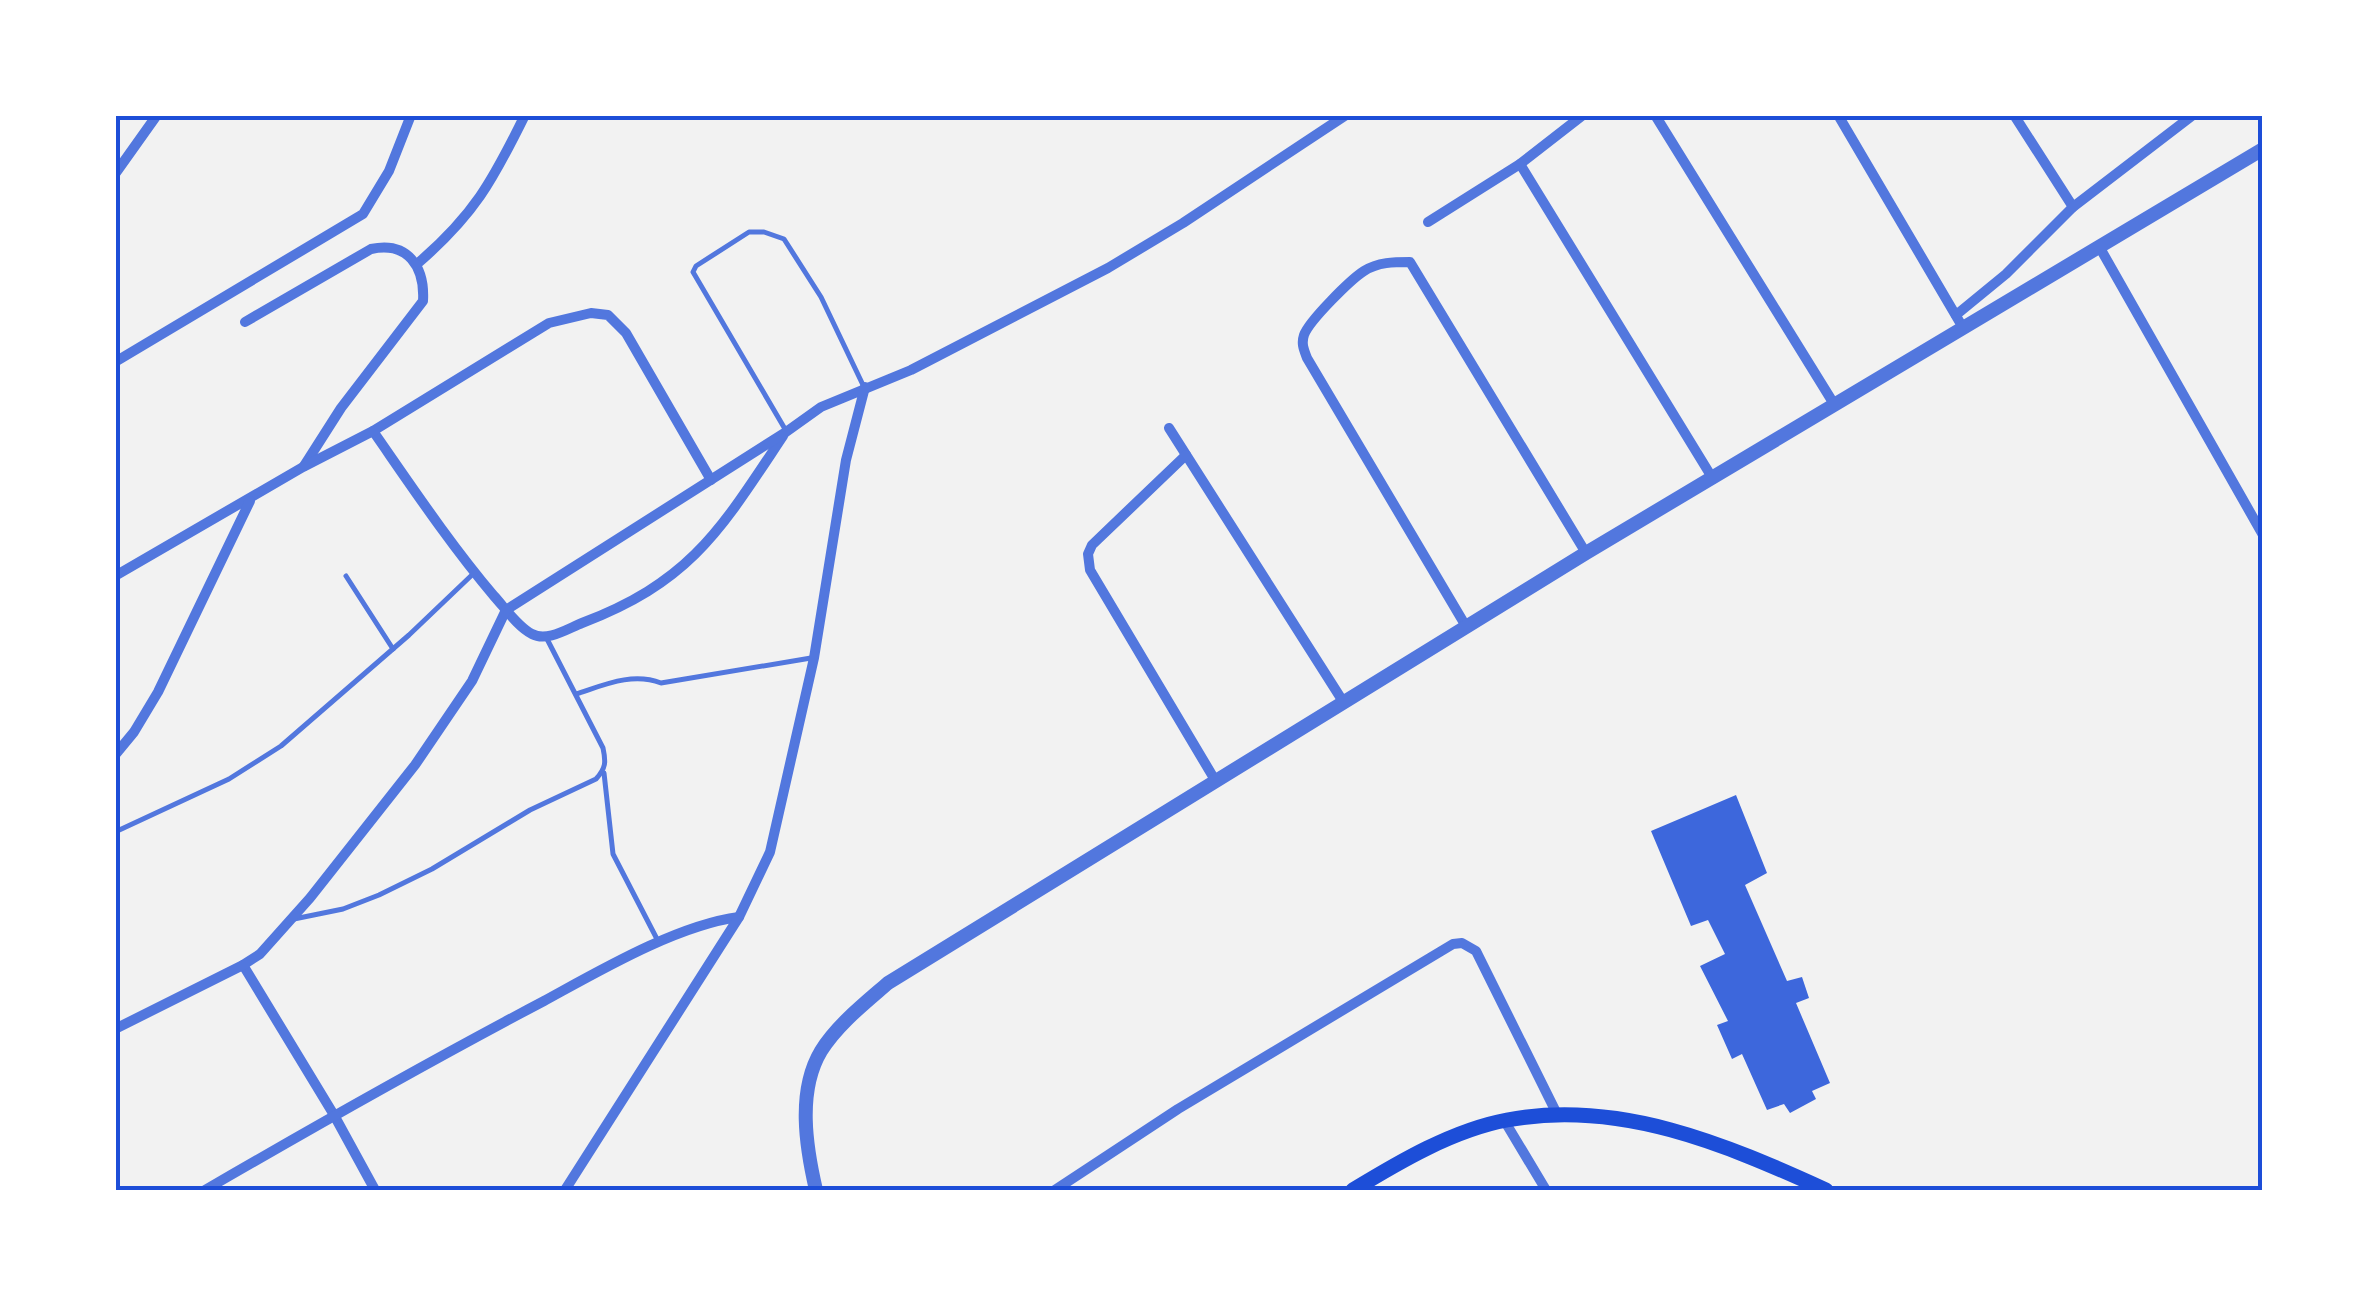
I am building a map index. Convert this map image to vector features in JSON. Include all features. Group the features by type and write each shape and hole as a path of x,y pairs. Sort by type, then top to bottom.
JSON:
{"main road":[{"path":"1353,1190 1375,1184 1453,1137 1504,1120 1557,1114 1646,1123 1712,1142 1826,1190"}],"street":[{"path":"115,174 119,158 157,115"},
{"path":"115,362 363,214 389,171 411,115"},
{"path":"416,264 453,233 476,206 524,115"},
{"path":"115,1029 244,965 292,920 458,705 506,610 786,432 809,413 911,370 1108,268 1346,115"},
{"path":"1428,222 1520,164 1583,115"},
{"path":"1655,115 1834,404"},
{"path":"1838,115 1959,320"},
{"path":"2014,115 2073,207"},
{"path":"1959,320 2073,207 2180,119 2193,115"},
{"path":"816,1190 805,1141 810,1084 820,1052 860,1007 888,983 1586,553 1713,479 1959,320 2100,248 2263,150"},
{"path":"1520,164 1713,479"},
{"path":"245,322 371,249 387,246 401,250 416,264 424,286 423,301 341,408 303,467"},
{"path":"2100,248 2263,535"},
{"path":"1466,628 1302,344 1305,332 1364,271 1385,262 1410,262 1586,553"},
{"path":"115,576 372,431 550,323 591,313 608,316 626,333 711,480"},
{"path":"564,1190 738,918 770,852 814,658 846,460 865,388"},
{"path":"1169,428 1344,703"},
{"path":"372,431 474,573 528,632 546,637 618,609 657,587 700,552 725,524 786,432"},
{"path":"1186,454 1092,545 1088,554 1090,570 1215,780"},
{"path":"115,754 134,732 158,692 251,500"},
{"path":"206,1190 509,1019 660,943 706,923 738,918"},
{"path":"1055,1190 1178,1109 1453,944 1462,943 1476,951 1557,1114"},
{"path":"244,965 374,1190"},
{"path":"1504,1120 1546,1190"}],"lane":[{"path":"786,432 693,272 696,266 749,232 764,232 784,240 822,297 865,388"},
{"path":"115,832 229,780 281,746 474,573"},
{"path":"346,576 392,649"},
{"path":"292,920 343,909 379,895 603,771 603,748 546,637"},
{"path":"576,694 644,677 661,683 814,658"},
{"path":"603,771 613,854 660,943"}],"building":[{"path":"1736,795 1767,873 1745,885 1787,981 1802,977 1809,998 1796,1003 1830,1083 1812,1091 1816,1099 1790,1113 1784,1104 1767,1110 1742,1054 1732,1059 1717,1025 1728,1021 1700,966 1725,954 1708,920 1691,926 1651,831"}]}
